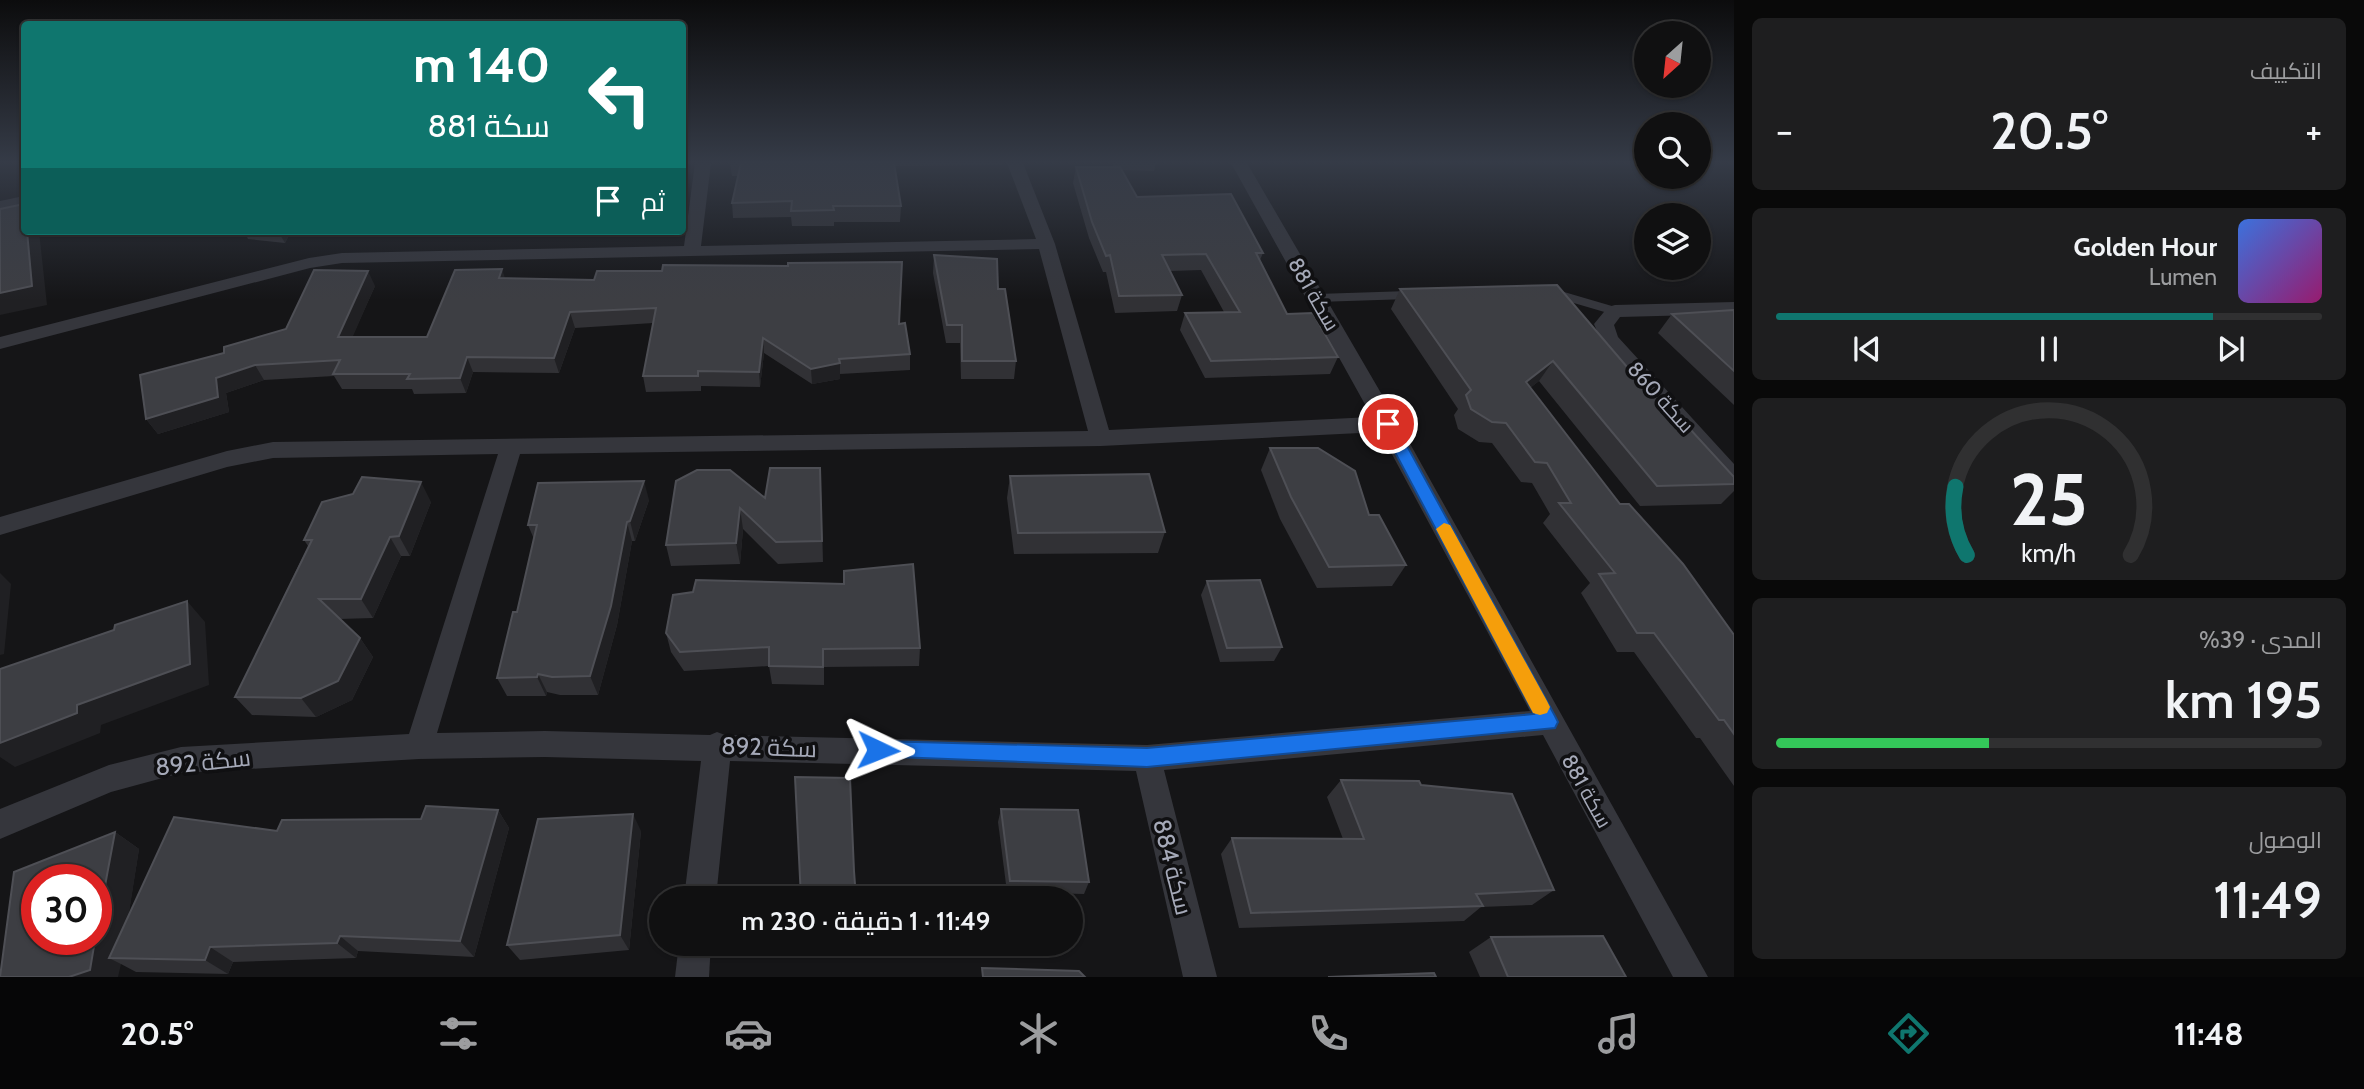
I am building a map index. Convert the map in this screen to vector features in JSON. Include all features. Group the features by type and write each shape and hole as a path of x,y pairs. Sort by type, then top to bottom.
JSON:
{"street":[{"path":"692,250 697,209"},
{"path":"1032,209 1046,244 1101,438"},
{"name":"سكة 881","path":"1265,209 1388,424 1548,722 1691,977"},
{"path":"0,343 325,260 1046,244"},
{"path":"1615,311 1734,308"},
{"name":"سكة 860","path":"1615,311 1604,324 1609,339 1734,478"},
{"path":"0,526 228,459 273,450 1101,438 1388,424"},
{"path":"419,746 512,446"},
{"name":"سكة 892","path":"0,824 109,779 181,760 419,746 717,745 1147,758 1548,722"},
{"path":"701,886 717,745"},
{"name":"سكة 884","path":"1147,758 1200,977"},
{"path":"691,977 693,956"}],"lane":[{"path":"1542,290 1615,311"},
{"path":"1317,298 1423,294"}],"building":[{"path":"0,209 21,209 21,235 27,235 32,286 0,293"},
{"path":"791,209 834,210 791,211"},
{"path":"1088,209 1239,209 1263,253 1256,253 1287,314 1313,313 1338,357 1211,361 1185,313 1240,312 1206,254 1162,255 1182,295 1119,296 1110,255 1106,256"},
{"path":"934,255 997,259 998,289 1005,289 1016,361 962,361 962,325 947,325"},
{"path":"902,262 899,324 905,323 910,354 839,359 840,363 811,369 763,338 759,372 698,371 698,376 643,376 656,308 570,312 554,358 467,357 460,378 407,379 410,374 333,374 340,360 255,365 216,378 218,397 146,419 140,375 224,353 224,347 286,329 314,270 368,271 338,337 427,337 455,270 502,269 499,278 594,280 597,271 662,271 663,265 788,266 788,263"},
{"path":"1557,285 1633,374 1637,374 1685,429 1690,429 1734,477 1734,484 1657,486 1553,361 1526,382 1620,504 1629,504 1683,564 1734,635 1734,734 1724,720 1719,720 1654,633 1637,633 1599,574 1615,573 1559,503 1571,503 1547,463 1535,462 1506,423 1492,422 1471,409 1466,395 1471,390 1400,289"},
{"path":"1734,310 1734,371 1672,314"},
{"path":"1270,448 1318,448 1355,471 1369,515 1379,515 1406,565 1329,567 1291,497"},
{"path":"770,468 820,468 822,541 776,542 740,508 736,543 666,545 676,481 697,470 730,470 765,498"},
{"path":"1149,474 1165,532 1018,533 1010,476"},
{"path":"362,477 421,482 399,536 390,537 361,599 319,599 360,638 338,681 301,698 235,697 312,540 304,540 322,502 353,494"},
{"path":"644,481 630,521 627,522 611,606 590,676 552,677 538,674 537,677 497,678 513,612 517,612 537,525 528,525 538,483"},
{"path":"913,564 920,648 823,649 823,667 769,666 769,647 680,652 666,633 673,595 693,592 696,580 844,584 844,571"},
{"path":"1260,580 1282,647 1227,648 1207,581"},
{"path":"187,601 190,664 77,705 77,713 0,743 0,669 114,630 115,625"},
{"path":"795,777 850,778 855,886 800,886"},
{"path":"1341,780 1419,781 1421,785 1512,794 1554,890 1476,894 1483,906 1251,913 1232,838 1364,839"},
{"path":"426,806 498,810 460,941 340,936 337,943 210,947 205,960 109,958 174,817 277,831 282,820 421,819"},
{"path":"1001,809 1078,810 1089,882 1010,881"},
{"path":"633,814 620,935 507,945 538,819"},
{"path":"115,832 109,864 34,864"},
{"path":"21,869 21,955 92,955 90,970 69,977 0,977 14,872"},
{"path":"1603,936 1626,977 1508,977 1491,937"},
{"path":"982,968 1079,971 1085,977 983,977"},
{"path":"1434,973 1436,977 1328,977"}],"slow traffic":[{"path":"1444,529 1540,707"}],"route":[{"path":"878,750 1147,758 1548,722 1388,424"}]}
